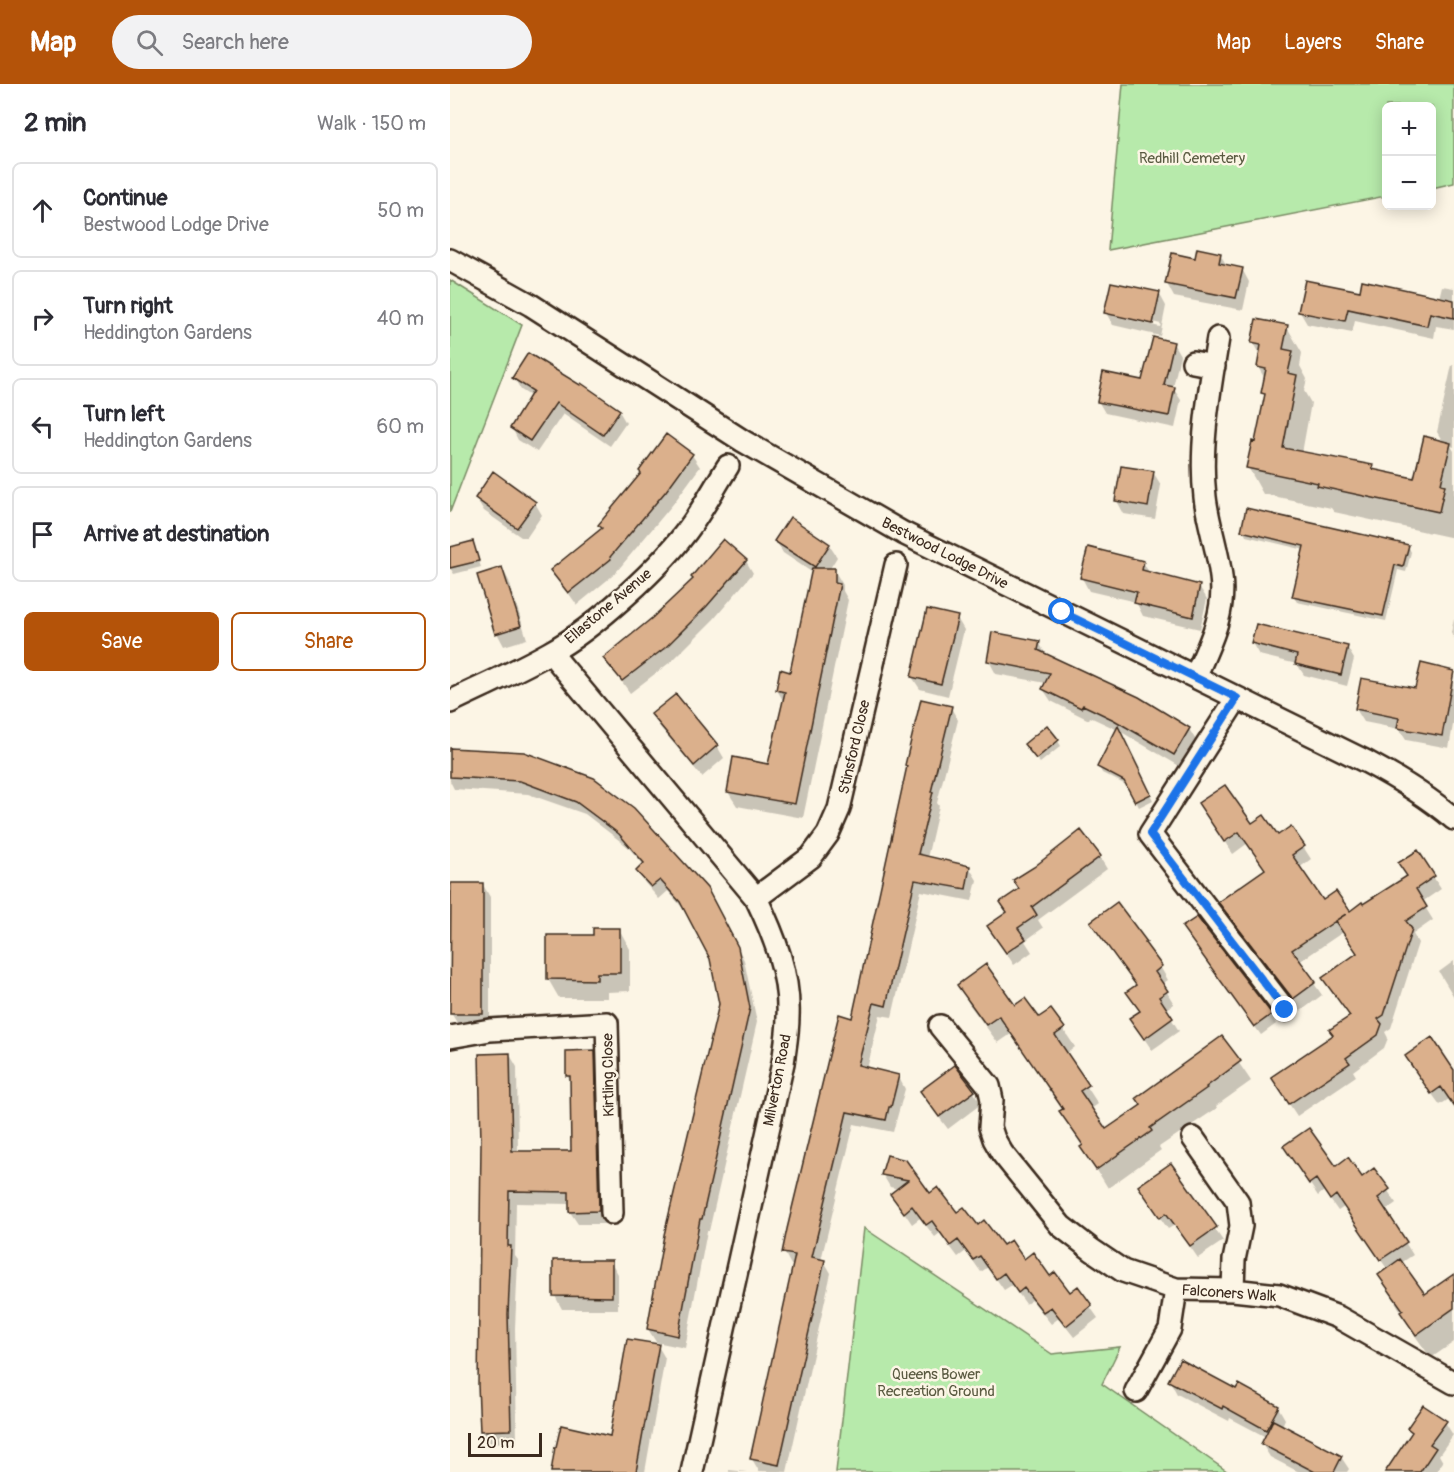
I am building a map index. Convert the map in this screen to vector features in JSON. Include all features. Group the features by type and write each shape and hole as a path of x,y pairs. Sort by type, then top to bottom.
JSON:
{"street":[{"name":"Bestwood Lodge Drive","path":"450,260 531,304 743,441 903,533 1397,778 1434,802 1454,819"},
{"path":"1195,677 1218,624 1222,601 1222,578 1205,497 1204,468 1209,402 1218,338"},
{"path":"1193,362 1214,366"},
{"name":"Ellastone Avenue","path":"450,702 551,653 620,600 668,554 691,525 728,466"},
{"name":"Stinsford Close","path":"756,898 810,857 828,834 839,809 896,565"},
{"name":"Milverton Road","path":"551,653 756,898 774,936 784,977 788,1016 783,1063 692,1472"},
{"path":"1237,698 1150,834 1285,1010"},
{"name":"Kirtling Close","path":"450,1037 490,1030 607,1023 612,1213"},
{"name":"Falconers Walk","path":"940,1026 989,1086 992,1100 990,1127 1002,1153 1061,1226 1123,1271 1176,1289 1233,1290 1279,1295 1338,1317 1454,1383"},
{"path":"1193,1138 1238,1202 1241,1226 1234,1260 1233,1290"},
{"path":"1136,1391 1170,1329 1176,1289"}],"green space":[{"name":"Redhill Cemetery","path":"1123,84 1454,84 1454,183 1436,187 1436,102 1382,102 1382,197 1108,250"},
{"path":"450,280 522,325 450,512"},
{"name":"Queens Bower Recreation Ground","path":"864,1228 1052,1354 1120,1347 1102,1384 1228,1472 836,1472"}],"building":[{"path":"1197,248 1221,253 1219,263 1243,268 1236,298 1165,284 1172,253 1195,258"},
{"path":"1305,280 1360,291 1362,280 1454,300 1454,318 1430,313 1427,326 1348,309 1345,321 1298,312"},
{"path":"1111,282 1160,292 1153,324 1104,313"},
{"path":"1256,319 1288,325 1283,349 1293,351 1288,373 1297,375 1283,448 1373,465 1372,469 1414,478 1424,436 1451,443 1441,484 1445,485 1439,512 1246,468 1252,441 1255,442 1265,394 1261,393 1266,369 1257,367 1261,345 1251,343"},
{"path":"1153,337 1174,342 1164,385 1175,387 1169,416 1097,402 1103,372 1142,380"},
{"path":"528,353 580,385 581,383 620,410 603,435 556,403 530,441 510,428 533,391 512,378"},
{"path":"666,434 693,454 666,491 610,557 611,559 568,593 550,570 602,528 598,525 641,473 639,471"},
{"path":"1121,466 1154,471 1148,507 1115,501"},
{"path":"493,471 536,502 517,528 475,498"},
{"path":"1246,508 1409,545 1403,567 1395,565 1383,616 1292,597 1304,546 1241,531"},
{"path":"790,517 830,544 815,567 774,541"},
{"path":"723,539 747,560 707,606 666,647 622,681 603,658 652,618 693,579 691,577"},
{"path":"473,541 479,561 450,568 450,547"},
{"path":"1088,547 1144,561 1142,570 1200,585 1193,617 1134,603 1137,592 1080,578"},
{"path":"502,567 521,626 495,634 477,575"},
{"path":"812,568 835,568 835,583 840,584 795,804 727,792 733,757 768,764 785,692 776,690 780,669 790,672"},
{"path":"927,609 958,616 941,684 911,677"},
{"path":"1256,624 1348,646 1341,675 1295,664 1297,655 1251,643"},
{"path":"992,632 1040,641 1038,650 1139,697 1190,728 1174,755 1114,720 1083,705 1081,708 1042,689 1050,673 987,661"},
{"path":"1421,663 1454,671 1442,736 1397,728 1399,718 1355,709 1361,678 1415,688"},
{"path":"676,694 718,745 694,766 651,714"},
{"path":"921,699 952,706 918,854 970,866 966,889 915,880 886,1006 874,1003 858,1065 899,1075 886,1120 847,1112 812,1257 825,1260 779,1465 750,1459 795,1255 782,1253 839,1014 852,1018"},
{"path":"1047,725 1059,740 1036,759 1024,744"},
{"path":"1118,726 1151,794 1135,802 1124,781 1097,767"},
{"path":"450,748 524,752 594,778 634,808 707,888 738,947 750,1008 702,1219 700,1219 678,1336 647,1329 664,1235 719,1004 710,959 680,902 660,880 651,887 636,871 644,863 619,834 576,802 520,781 450,777"},
{"path":"1225,785 1252,823 1264,815 1278,835 1291,826 1305,846 1292,855 1323,900 1336,891 1350,911 1407,876 1398,863 1418,850 1435,876 1416,889 1427,907 1406,921 1412,929 1384,1015 1378,1019 1382,1024 1378,1035 1346,1058 1350,1063 1289,1104 1271,1077 1333,1035 1329,1030 1350,1016 1322,978 1357,953 1335,921 1292,950 1316,982 1293,999 1218,902 1265,869 1239,832 1224,842 1198,803"},
{"path":"1081,830 1101,856 1032,907 1037,915 1018,928 1026,939 1006,953 987,926 1007,912 1000,902 1019,889 1013,880 1034,867"},
{"path":"451,883 483,883 483,1014 450,1014"},
{"path":"1117,902 1162,966 1155,972 1168,991 1159,997 1173,1018 1144,1039 1129,1018 1140,1011 1126,992 1136,985 1090,922"},
{"path":"1197,917 1272,1014 1254,1027 1182,927"},
{"path":"593,928 620,928 620,973 597,973 597,980 547,979 547,935 593,935"},
{"path":"986,964 1015,1005 1025,998 1039,1017 1051,1009 1065,1028 1055,1035 1089,1085 1080,1091 1106,1129 1141,1105 1136,1098 1222,1036 1241,1061 1150,1128 1152,1131 1096,1170 1080,1147 1083,1145 1059,1111 1063,1109 999,1016 986,1025 957,985"},
{"path":"1432,1037 1454,1070 1454,1106 1441,1087 1431,1094 1405,1056"},
{"path":"595,1050 599,1211 569,1212 569,1192 509,1191 508,1246 511,1246 508,1314 511,1430 480,1431 478,1385 481,1143 479,1054 510,1053 512,1151 571,1151 570,1076 566,1076 566,1051"},
{"path":"955,1065 975,1091 939,1117 920,1091"},
{"path":"1309,1128 1336,1166 1348,1157 1362,1177 1374,1168 1390,1189 1378,1198 1407,1242 1380,1260 1336,1195 1330,1200 1316,1179 1309,1184 1283,1146"},
{"path":"887,1155 906,1160 930,1193 938,1187 957,1212 964,1207 978,1225 984,1220 1003,1245 1011,1240 1024,1259 1033,1252 1050,1276 1055,1272 1070,1292 1078,1286 1092,1305 1066,1326 1051,1307 1043,1312 1024,1288 1018,1293 1004,1273 996,1279 980,1256 973,1260 958,1240 950,1246 932,1221 926,1225 912,1206 904,1213 890,1194 908,1180 881,1175"},
{"path":"1171,1163 1217,1227 1190,1246 1166,1213 1160,1218 1138,1186"},
{"path":"1400,1259 1425,1294 1454,1274 1454,1308 1416,1335 1400,1312 1403,1310 1378,1275"},
{"path":"553,1260 612,1260 612,1297 553,1296"},
{"path":"627,1339 659,1344 636,1472 551,1472 561,1425 610,1436"},
{"path":"1180,1359 1236,1389 1239,1384 1279,1406 1266,1430 1223,1406 1222,1409 1168,1381"},
{"path":"1423,1405 1447,1421 1430,1444 1436,1448 1420,1472 1385,1472 1412,1432 1407,1428"},
{"path":"1273,1420 1342,1456 1334,1472 1315,1472 1261,1444"}],"route":[{"path":"1062,612 1237,698 1150,834 1285,1010"}]}
